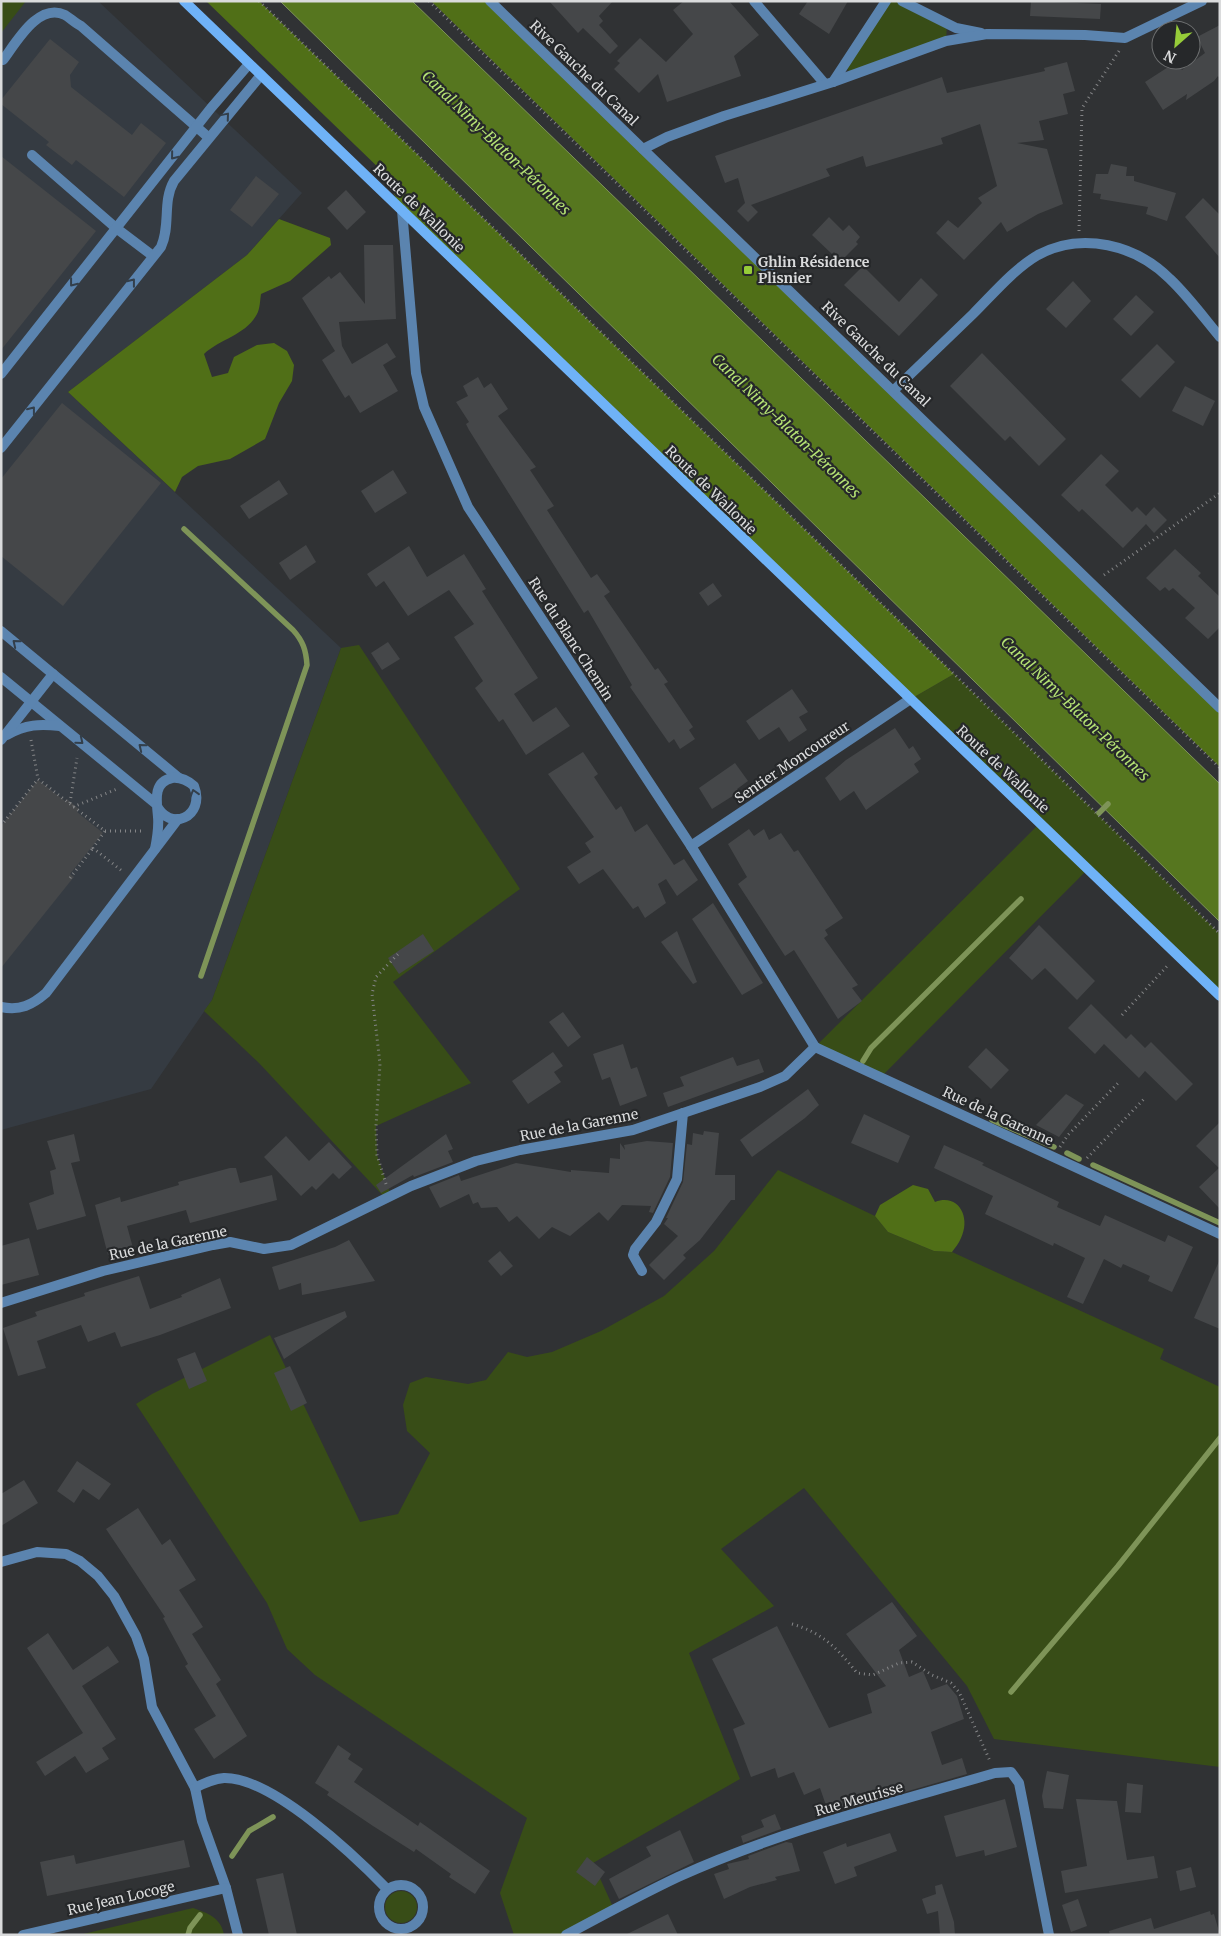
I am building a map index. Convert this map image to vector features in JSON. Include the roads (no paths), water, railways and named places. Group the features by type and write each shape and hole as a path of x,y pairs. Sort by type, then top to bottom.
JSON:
{"main road":[{"name":"Route de Wallonie","path":"184,1 909,700 1220,996"}],"street":[{"name":"Rive Gauche du Canal","path":"490,1 894,390 1220,708"},
{"path":"754,1 829,83"},
{"path":"829,83 886,1"},
{"path":"902,1 956,28 987,34 1084,35 1125,38 1202,1"},
{"path":"3,60 39,17 50,13 63,14 81,26 208,137"},
{"path":"643,149 667,137 724,116 829,83 946,42 987,34"},
{"path":"1,374 116,228 250,64"},
{"path":"1,448 153,256 167,234 168,192 208,137 261,75"},
{"path":"32,155 116,228 153,256"},
{"name":"Rue du Blanc Chemin","path":"402,210 416,373 424,407 443,455 468,507 691,846 815,1047"},
{"path":"894,390 1011,277 1036,256 1064,245 1079,242 1120,248 1154,265 1170,278 1220,336"},
{"path":"1,631 179,778 194,786 197,803 192,812 178,819 46,993 34,1003 21,1008 1,1007"},
{"path":"2,739 53,674"},
{"path":"1,677 132,783 156,804 162,813 169,818 178,819"},
{"name":"Sentier Moncoureur","path":"691,846 909,700"},
{"path":"2,739 29,726 38,724 61,726"},
{"path":"155,849 158,831 156,804 158,790 162,783 169,779 179,778"},
{"name":"Rue de la Garenne","path":"1,1303 103,1271 213,1245 230,1242 264,1249 291,1245 391,1196 476,1161 520,1150 633,1130 785,1076 815,1047 1220,1234"},
{"path":"642,1271 633,1255 635,1249 656,1222 677,1179 683,1113"},
{"path":"1,1562 36,1552 66,1554 80,1561 98,1576 114,1596 136,1636 144,1659 152,1707 195,1788 202,1821 226,1888 238,1935"},
{"name":"Rue Meurisse","path":"566,1935 678,1877 765,1843 801,1830 995,1773 1011,1772 1019,1783 1049,1935"},
{"path":"195,1788 211,1780 224,1778 237,1780 268,1792 317,1823 357,1858 387,1889"},
{"path":"402,1884 416,1890 420,1896 423,1912 415,1924 400,1929 386,1923 381,1917 379,1902 387,1889 402,1884"},
{"name":"Rue Jean Locoge","path":"23,1935 226,1888"}],"water":[{"name":"Canal Nimy-Blaton-Péronnes","path":"280,1 412,1 1220,784 1220,922"}],"waterway":[{"path":"184,529 293,630 303,646 307,665 201,976"},
{"path":"1099,813 1108,804"},
{"path":"863,1061 871,1048 1021,899"},
{"path":"992,1120 1054,1147"},
{"path":"1067,1153 1079,1159"},
{"path":"1093,1165 1220,1223"},
{"path":"1011,1692 1118,1566 1220,1438"},
{"path":"232,1856 249,1831 273,1817"},
{"path":"188,1935 190,1928 200,1915"}],"place":[{"name":"Ghlin Résidence Plisnier","path":"748,270"}]}
